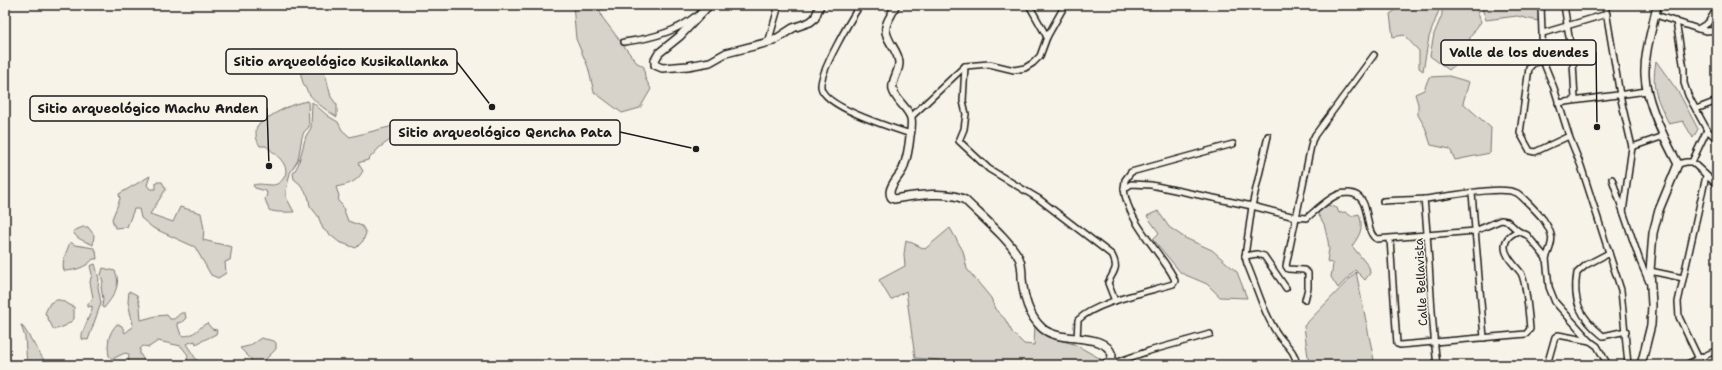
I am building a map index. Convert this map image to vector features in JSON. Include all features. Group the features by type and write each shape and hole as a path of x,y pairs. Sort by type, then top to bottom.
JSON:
{"main road":[{"path":"709,6 680,36 659,53 655,60 656,67 662,68 710,62 726,53 768,43 779,38 793,28 810,22 815,18 820,5"},
{"path":"895,5 894,11 886,27 886,33 897,52 899,62 893,90 896,97 911,117 911,134 907,156 902,169 891,186 891,198 951,195 965,200 1013,248 1019,259 1023,294 1029,311 1035,320 1043,329 1067,338 1095,340 1105,346 1111,351 1116,363 1102,365"},
{"path":"1641,365 1651,325 1652,305 1650,271 1653,233 1659,210 1678,164 1664,136 1647,91 1645,74 1657,5"}],"street":[{"path":"768,43 777,5"},
{"path":"860,5 829,61 822,79 822,91 831,101 851,112 911,134"},
{"path":"1029,5 1047,37"},
{"path":"911,117 965,66 989,64 1014,70 1025,68 1033,63 1040,56 1047,37 1065,5"},
{"path":"1541,5 1544,61 1569,136 1581,166 1620,290 1626,331 1628,365"},
{"path":"1564,5 1573,62 1575,99"},
{"path":"1605,5 1620,95 1632,147 1623,213"},
{"path":"624,42 634,41 672,31 692,19 709,6"},
{"path":"1698,28 1708,23 1717,8"},
{"path":"1542,33 1568,24 1607,14"},
{"path":"1656,15 1707,31 1717,30"},
{"path":"1676,21 1684,69 1684,83 1688,95 1707,130 1717,139"},
{"path":"1305,300 1309,278 1308,273 1304,270 1288,269 1286,266 1312,141 1374,55"},
{"path":"1544,61 1534,63 1530,68 1520,133 1530,152 1535,152 1569,136"},
{"path":"965,66 963,101 966,114 964,129 959,141 989,169 1039,199 1112,255 1116,263 1116,270 1108,283 1115,301"},
{"path":"1558,103 1575,99 1647,91"},
{"path":"1696,109 1717,101"},
{"path":"1692,162 1707,130"},
{"path":"1268,136 1252,206 1245,256 1271,320 1279,336 1292,352 1296,365"},
{"path":"1632,147 1664,136"},
{"path":"1077,339 1078,320 1086,313 1115,301 1173,284 1175,281 1142,231 1125,198 1125,180 1131,172 1233,144"},
{"path":"1678,164 1692,162 1717,185"},
{"path":"1699,358 1679,317 1678,302 1706,176"},
{"path":"1612,179 1640,261 1650,283"},
{"path":"1124,188 1131,184 1151,185 1252,206 1295,217 1307,218 1337,195 1343,193 1353,194 1360,199 1366,208 1373,237 1377,239 1428,236 1474,231 1501,220 1507,221 1518,231 1527,235 1546,258"},
{"path":"1383,201 1424,199 1500,191 1517,193 1540,216 1549,228 1552,236 1552,245 1546,258 1550,295 1590,341 1601,350 1608,365"},
{"path":"1472,193 1484,338"},
{"name":"Calle Bellavista","path":"1424,199 1437,365"},
{"path":"1390,239 1397,344 1400,345 1526,334 1530,328 1522,275 1508,256 1505,248 1506,240 1518,231"},
{"path":"1609,253 1586,265 1577,273 1576,299 1580,311 1589,324 1603,336 1626,331"},
{"path":"1245,256 1257,254 1264,256 1286,288"},
{"path":"1650,271 1683,278"},
{"path":"1116,363 1149,351 1210,334"},
{"path":"1547,365 1555,338 1558,335 1590,341"},
{"path":"1684,365 1717,350"}],"shaded area":[{"path":"573,5 598,5 602,17 636,62 644,67 645,78 651,89 640,108 622,113 594,92 588,67 576,39"},
{"path":"1403,5 1439,5 1439,10 1429,37 1423,71 1419,68 1419,51 1404,35 1393,37 1390,14"},
{"path":"1442,5 1475,5 1481,22 1471,36 1459,59 1449,70 1430,56 1434,34 1442,15"},
{"path":"1481,5 1539,5 1538,21 1517,16 1486,20"},
{"path":"301,51 310,51 314,55 326,77 331,97 337,105 337,117 311,97 303,84 300,66"},
{"path":"1656,61 1679,93 1698,129 1693,138 1683,121 1669,124 1656,94 1654,80"},
{"path":"1449,76 1469,82 1463,103 1491,128 1490,153 1455,160 1450,149 1431,145 1425,127 1418,115 1418,104 1415,94 1424,90 1429,77"},
{"path":"308,101 309,127 304,132 302,137 298,160 290,173 286,191 286,197 294,212 278,212 269,210 265,199 267,194 266,191 255,188 253,185 278,184 286,174 286,169 282,161 274,153 266,146 260,146 256,136 257,126 281,110 294,104"},
{"path":"312,102 328,116 338,122 342,130 350,137 397,125 399,129 398,134 379,148 368,160 358,163 363,171 355,181 336,187 339,196 338,201 342,205 348,221 362,226 366,233 363,241 356,248 339,242 323,229 318,216 310,206 308,196 300,184 294,179 293,174 298,165 306,136 311,128"},
{"path":"150,176 147,185 150,189 156,189 156,182 162,182 166,189 150,214 173,222 180,207 201,213 204,229 203,240 232,247 230,260 225,262 226,273 218,278 211,275 195,247 153,228 141,218 139,209 134,209 127,227 115,228 112,219 120,199 119,194"},
{"path":"1327,205 1337,208 1339,213 1345,212 1351,216 1359,214 1361,227 1352,246 1369,267 1370,273 1365,280 1355,270 1338,288 1331,277 1333,264 1327,261 1329,249 1328,241 1324,224 1318,214 1319,211"},
{"path":"1158,211 1169,227 1185,238 1212,250 1237,272 1247,298 1220,297 1207,284 1181,273 1153,239 1159,233 1147,216"},
{"path":"83,227 88,227 94,235 93,245 74,234 73,231"},
{"path":"950,228 963,251 967,269 991,298 995,309 1005,319 1012,332 1024,344 1034,345 1035,325 1048,337 1074,344 1101,359 1093,363 1068,365 946,365 939,360 915,358 906,291 891,300 879,280 905,266 904,254 906,240 925,249"},
{"path":"70,242 75,245 94,248 97,259 93,259 80,268 64,271 64,260"},
{"path":"95,264 99,279 98,287 101,303 88,340 82,339 82,334 92,309 92,306 88,307 88,303 93,298 90,282 92,274 90,266"},
{"path":"103,268 115,271 118,281 116,291 104,308 102,307 103,299 101,287 103,282 101,275"},
{"path":"1356,272 1375,365 1309,365 1304,326"},
{"path":"129,291 137,295 140,306 141,320 167,315 170,319 174,319 181,313 185,313 186,318 182,322 177,323 181,335 185,336 192,334 207,323 212,329 217,330 216,334 196,344 195,341 186,344 200,365 185,365 188,355 181,346 158,341 149,347 143,346 140,349 140,354 147,365 128,365 129,354 125,353 112,359 109,356 109,339 117,324 122,326 125,333 133,325 128,302"},
{"path":"60,300 74,307 74,319 65,326 54,330 45,313 50,303"},
{"path":"21,325 47,365 27,365 25,337"},
{"path":"261,338 274,341 276,343 276,349 260,365 246,365 252,360 240,348 249,346"}],"place":[{"name":"Sitio arqueológico Kusikallanka","path":"492,107"},
{"name":"Valle de los duendes","path":"1597,127"},
{"name":"Sitio arqueológico Qencha Pata","path":"696,149"},
{"name":"Sitio arqueológico Machu Anden","path":"269,166"}]}
